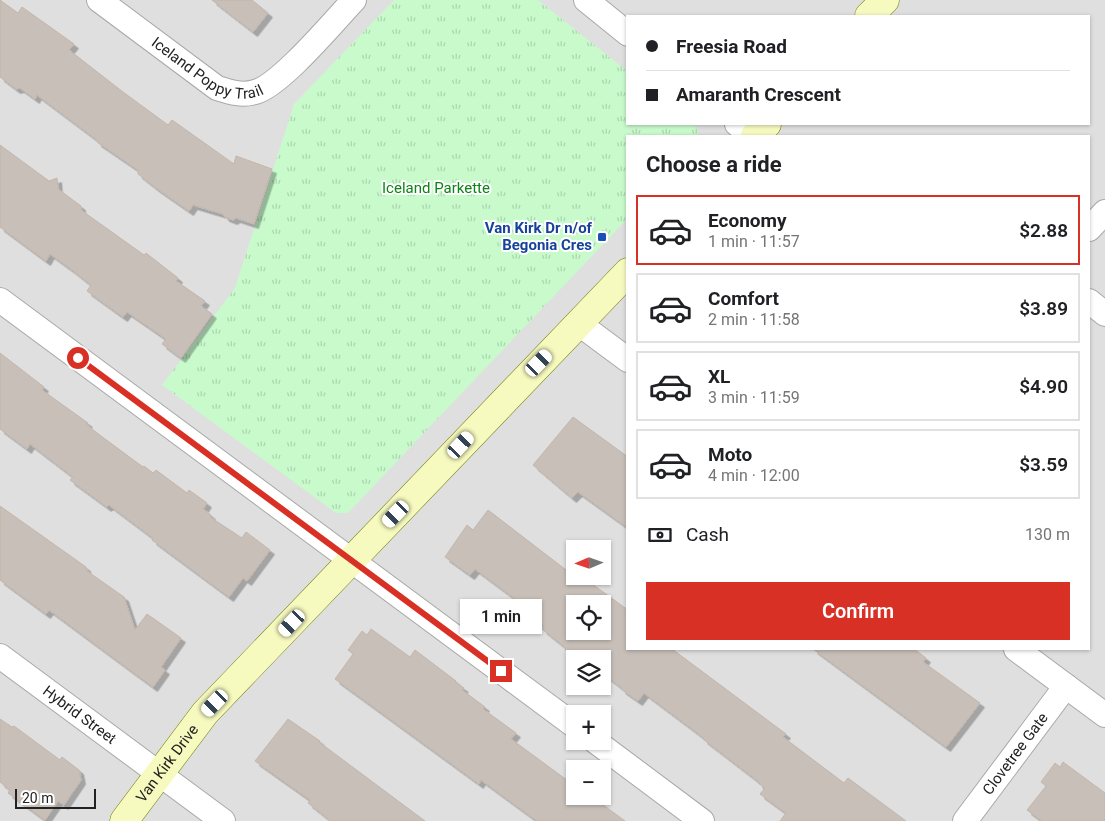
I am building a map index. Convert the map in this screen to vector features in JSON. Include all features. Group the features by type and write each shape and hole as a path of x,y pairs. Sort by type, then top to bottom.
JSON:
{"street":[{"name":"Iceland Poppy Trail","path":"99,0 217,88 239,94 257,92 272,84 300,58 354,0"},
{"path":"586,0 626,32"},
{"path":"870,15 885,0"},
{"path":"739,125 753,135"},
{"path":"755,135 766,125"},
{"path":"1090,228 1105,212"},
{"name":"Van Kirk Drive","path":"124,821 205,713 626,274"},
{"path":"0,300 566,719"},
{"path":"1090,303 1105,314"},
{"path":"578,323 626,359"},
{"path":"1017,650 1105,715"},
{"name":"Hybrid Street","path":"0,656 223,821"},
{"name":"Clovetree Gate","path":"965,821 1066,686"},
{"path":"607,750 702,821"}],"shaded area":[{"path":"0,0 1105,0 1105,821 0,821"}],"green space":[{"name":"Iceland Parkette","path":"394,0 538,0 626,70 626,125 693,125 697,128 698,135 626,135 626,220 348,513 336,513 162,385 235,288 294,104"}],"building":[{"path":"0,0 18,13 22,7 74,44 69,50 168,125 172,120 234,164 236,156 272,169 254,224 236,218 233,220 225,217 223,214 193,205 189,211 156,188 138,174 138,170 97,142 97,140 37,95 35,99 20,88 16,89 0,77"},
{"path":"212,0 252,0 268,13 253,32"},
{"path":"0,145 49,181 57,178 58,189 81,206 81,210 144,255 146,253 178,278 176,281 205,301 201,306 212,314 181,358 162,344 166,339 127,312 123,317 87,291 91,285 50,254 46,261 0,227"},
{"path":"0,353 44,387 42,390 88,423 86,424 143,467 153,473 156,470 187,493 189,490 207,503 203,509 211,515 210,517 242,538 246,532 270,550 247,581 243,578 229,597 152,540 153,538 109,505 107,507 70,480 73,477 30,444 27,449 0,429"},
{"path":"573,417 626,456 626,527 578,492 572,498 533,465"},
{"path":"0,506 86,567 87,571 124,597 135,630 147,614 181,638 161,667 165,670 153,687 49,610 46,614 0,580"},
{"path":"488,510 566,570 566,585 593,585 607,595 566,595 566,640 611,640 611,598 626,609 626,650 673,650 786,734 783,737 844,783 848,778 906,821 780,821 786,813 760,794 765,788 759,782 644,693 638,701 611,680 611,650 566,651 565,650 566,648 542,629 544,626 535,620 538,616 475,569 470,575 445,557 467,525 473,530"},
{"path":"371,629 410,657 415,650 456,681 464,688 462,690 485,707 483,709 516,733 511,739 566,779 566,805 603,805 625,821 537,821 481,780 479,784 335,679 353,654 348,650 362,631 367,635"},
{"path":"814,650 915,650 926,658 923,662 980,703 946,747"},
{"path":"0,719 12,727 14,726 60,760 62,757 79,770 81,780 64,805 58,801 45,820 8,793 10,790 0,782"},
{"path":"288,719 425,821 331,821 308,803 310,800 255,761"},
{"path":"1063,762 1105,793 1105,821 1042,821 1027,810 1046,786 1041,782 1055,763 1060,767"}],"place":[{"name":"Van Kirk Dr n/of Begonia Cres","path":"602,237"}],"route":[{"path":"78,358 501,671"}]}
